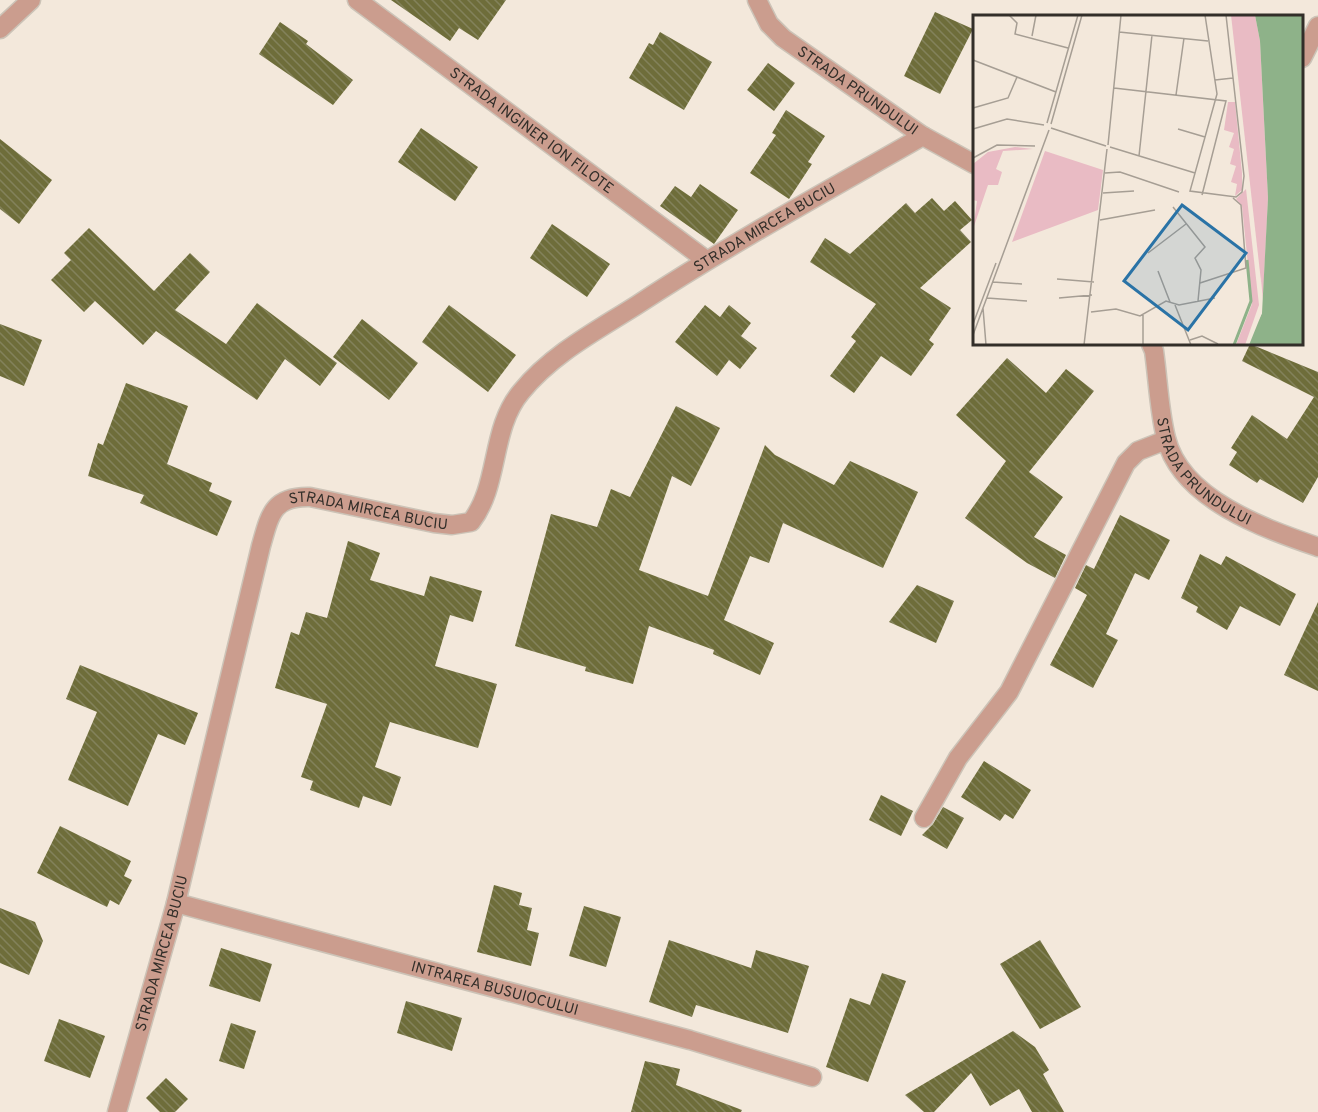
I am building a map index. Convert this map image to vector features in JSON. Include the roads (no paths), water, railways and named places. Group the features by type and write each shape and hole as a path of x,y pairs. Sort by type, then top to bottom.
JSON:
{"street":[{"path":"0,29 31,0"},
{"name":"STRADA INGINER ION FILOTE","path":"357,0 706,260"},
{"name":"STRADA PRUNDULUI","path":"758,0 770,24 783,38 923,135 973,163"},
{"path":"1303,56 1318,26"},
{"name":"STRADA MIRCEA BUCIU","path":"117,1112 176,903 261,546 268,520 276,506 292,496 310,497 434,523 452,525 471,522 481,509 508,414 519,394 537,374 570,348 706,260 923,135"},
{"name":"STRADA PRUNDULUI","path":"1154,346 1166,440 1178,465 1198,488 1230,511 1269,531 1318,547"},
{"path":"924,818 958,758 1009,692 1126,463 1138,451 1166,440"},
{"name":"INTRAREA BUSUIOCULUI","path":"176,903 690,1040 812,1077"}]}
